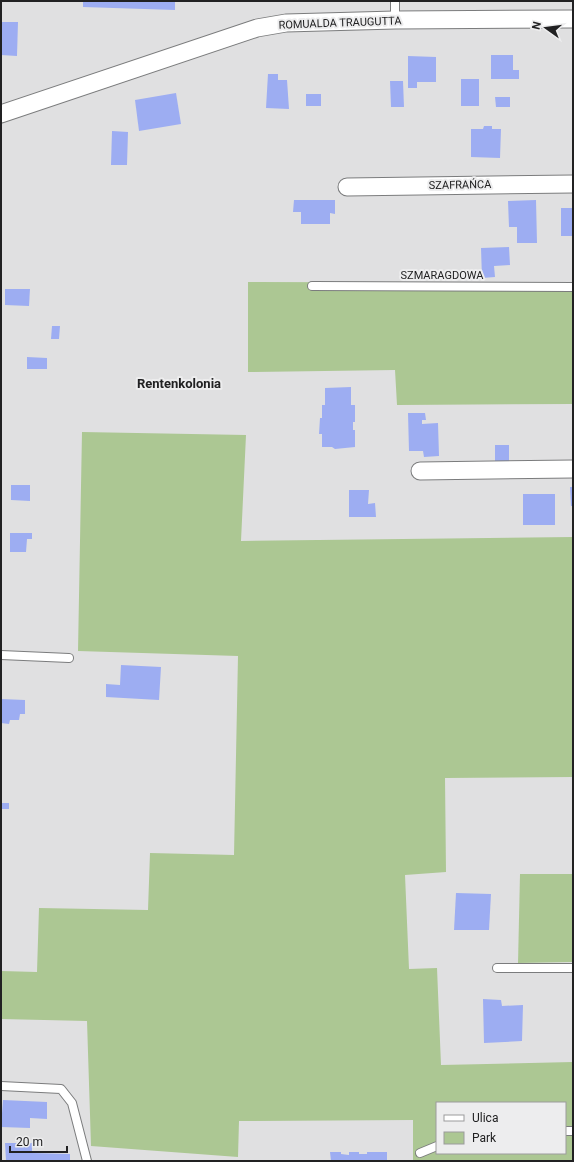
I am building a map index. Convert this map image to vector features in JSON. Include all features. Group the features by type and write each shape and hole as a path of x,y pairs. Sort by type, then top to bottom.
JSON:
{"street":[{"name":"ROMUALDA TRAUGUTTA","path":"1,114 257,28 286,23 395,20 573,19"},
{"name":"SZAFRAŃCA","path":"347,187 573,184"},
{"path":"420,471 573,469"}],"lane":[{"path":"395,1 395,20"},
{"name":"SZMARAGDOWA","path":"312,286 573,287"},
{"path":"1,655 69,658"},
{"path":"497,968 573,968"},
{"path":"1,1086 61,1089 72,1103 87,1161"},
{"path":"420,1153 436,1146"}],"green space":[{"path":"248,282 573,283 573,404 397,405 395,370 248,372"},
{"path":"82,432 246,435 241,541 573,537 573,777 445,778 446,872 405,875 409,969 437,968 441,1065 573,1062 573,1161 413,1161 413,1120 239,1121 238,1157 91,1146 87,1021 1,1019 1,971 37,972 39,908 148,910 150,853 234,855 238,656 78,651"},
{"path":"520,874 573,874 573,962 518,963"}],"building":[{"path":"83,1 175,1 175,10 83,7"},
{"path":"1,22 18,22 17,56 1,55"},
{"path":"491,55 513,55 513,70 519,70 519,79 491,79"},
{"path":"408,56 436,57 436,82 417,82 417,88 408,88"},
{"path":"268,74 278,74 278,80 287,80 289,109 266,108"},
{"path":"461,79 479,79 479,106 461,106"},
{"path":"390,81 403,81 404,107 391,107"},
{"path":"176,93 181,124 139,131 135,100"},
{"path":"306,94 321,94 321,106 306,106"},
{"path":"495,97 510,97 510,107 496,107"},
{"path":"484,126 492,126 492,129 501,129 500,158 471,157 471,129 483,129"},
{"path":"112,131 128,132 127,165 111,165"},
{"path":"294,200 335,200 335,214 330,213 330,224 301,224 301,212 293,212"},
{"path":"536,200 537,243 517,243 517,227 509,227 508,201"},
{"path":"561,208 573,208 573,236 561,236"},
{"path":"509,247 510,265 494,266 495,277 482,278 481,248"},
{"path":"5,289 30,289 29,306 5,305"},
{"path":"52,326 60,326 59,339 51,339"},
{"path":"27,357 47,358 47,369 27,369"},
{"path":"351,387 351,405 355,405 355,422 353,422 353,430 355,430 355,447 335,449 332,447 322,447 322,434 319,434 320,418 322,418 322,405 325,405 325,388"},
{"path":"408,413 425,413 426,420 422,420 422,424 438,423 439,456 424,457 423,451 409,451"},
{"path":"495,445 509,445 509,463 495,463"},
{"path":"11,485 30,485 30,501 11,500"},
{"path":"570,487 573,487 573,506 571,506"},
{"path":"349,490 369,490 368,504 375,503 376,517 349,517"},
{"path":"523,494 555,494 555,525 523,525"},
{"path":"10,533 32,533 32,539 27,539 26,552 10,552"},
{"path":"121,665 161,667 159,700 106,697 106,684 120,685"},
{"path":"1,699 25,700 25,714 20,714 19,720 10,720 9,724 1,723"},
{"path":"1,803 9,803 9,809 1,809"},
{"path":"456,893 491,894 489,930 454,930"},
{"path":"483,999 501,1000 502,1006 523,1005 522,1041 484,1043"},
{"path":"3,1100 47,1102 47,1119 30,1118 30,1128 1,1127"},
{"path":"5,1143 32,1143 32,1153 70,1154 70,1161 6,1161"},
{"path":"330,1152 341,1152 341,1154 349,1155 349,1152 367,1154 367,1152 387,1152 387,1161 331,1161"}],"district":[{"name":"Rentenkolonia","path":"179,383"}]}
